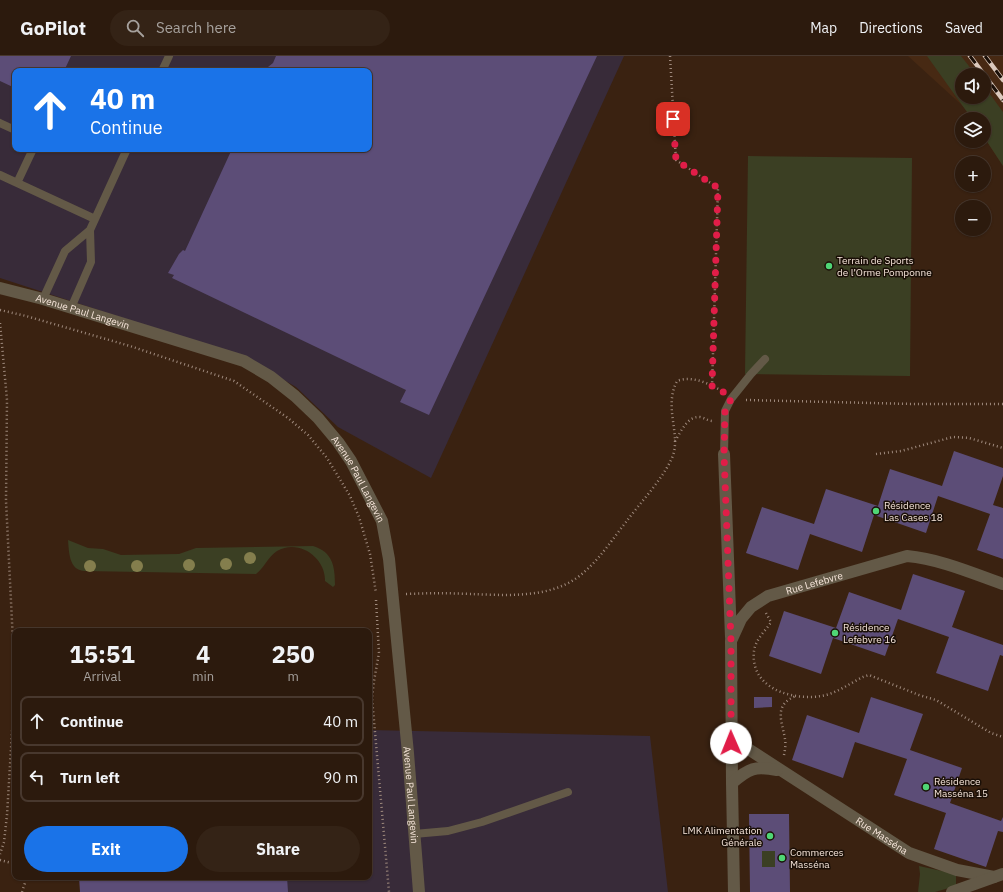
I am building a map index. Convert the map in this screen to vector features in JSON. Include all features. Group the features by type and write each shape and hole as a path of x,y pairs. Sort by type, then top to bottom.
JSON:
{"street":[{"name":"Avenue Paul Langevin","path":"0,288 244,361 271,377 295,396 318,418 338,442 351,461 382,521 389,559 419,892"},
{"path":"724,454 731,641"},
{"name":"Rue Lefebvre","path":"731,729 731,641 741,619 751,607 768,596 906,556 920,557 948,565 1003,584"},
{"path":"731,729 734,892"},
{"name":"Rue Masséna","path":"731,729 742,745 908,853 957,870 999,876"},
{"name":"Rue Masséna","path":"732,783 744,772 762,767 780,770"},
{"name":"Rue Masséna","path":"952,892 999,876"}],"lane":[{"path":"163,68 169,56"},
{"path":"0,123 12,129"},
{"path":"17,183 32,152"},
{"path":"43,300 65,251 90,230 126,152"},
{"path":"0,175 95,219"},
{"path":"71,308 91,262 90,230"},
{"path":"724,454 725,411 731,399 765,359"},
{"path":"414,834 448,831 482,822 568,792"}],"path":[{"path":"670,56 676,160 718,188 712,386"},
{"path":"0,310 26,316 122,344 234,381 288,418 308,435 327,458 350,496 359,517 370,554 376,594 379,653 372,698 389,892"},
{"path":"0,322 7,400 6,501 12,637"},
{"path":"376,594 537,593 567,584 587,570 597,559 662,475 672,457 674,442 671,404 674,387 677,382 682,380 693,380 712,386 727,394 731,399 913,404 1003,404"},
{"path":"674,442 684,426 695,417 701,417 709,421 717,421 725,424"},
{"path":"876,454 901,451 953,437 969,438 1003,448"},
{"path":"759,602 771,622 756,642 753,658 756,671 763,681 774,689 796,695 811,697 828,694 869,675 919,695 936,700 991,733 1003,737"},
{"path":"780,770 786,741 780,716 782,707 788,699 796,695"},
{"path":"0,854 4,842 8,815 12,726"},
{"path":"0,860 12,863"},
{"path":"22,892 26,880"}],"shaded area":[{"path":"0,56 624,56 431,478 338,427 296,387 246,358 0,278"},
{"path":"908,56 1003,56 1003,166 991,148 991,112 968,112 961,104 991,104 991,68 955,68 955,99"},
{"path":"372,730 650,736 668,892 232,892 230,880 372,880"}],"green space":[{"path":"927,56 961,56 970,68 955,68 955,95"},
{"path":"991,96 1003,112 1003,166 991,148 991,112 967,112 961,104 991,104"},
{"name":"Terrain de Sports de l’Orme Pomponne","path":"748,156 912,158 910,376 745,374"},
{"path":"68,540 88,548 103,549 121,555 179,554 196,548 313,546 325,552 332,561 335,585 333,587 325,581 321,565 310,552 294,547 277,551 256,574 84,571 79,570 73,564"},
{"path":"762,851 775,851 775,867 762,867"},
{"path":"919,866 956,874 956,886 935,892 918,892 920,874"}],"building":[{"path":"0,56 71,56 65,68 12,68 12,87 0,81"},
{"path":"276,56 597,56 429,415 400,402 406,390 172,278 174,275 168,273 179,254 183,250 185,251 231,152 372,152 372,68 267,68 273,63"},
{"name":"Résidence Las Cases 18","path":"954,451 1003,468 1003,476 993,505 1003,508 1003,559 977,550 990,514 938,496 926,533 874,515 862,552 810,534 798,570 746,553 762,507 814,524 826,489 878,506 890,469 942,486"},
{"name":"Résidence Lefebvre 16","path":"913,574 965,591 952,627 1003,645 1003,656 1000,655 988,691 936,673 949,637 898,619 885,656 833,638 821,674 769,656 784,611 836,628 849,592 901,610"},
{"path":"754,697 772,697 772,707 754,708"},
{"name":"Résidence Masséna 15","path":"871,697 923,714 910,750 962,768 950,803 1001,821 1003,817 1003,832 998,831 986,867 934,849 946,813 894,795 907,759 855,742 843,778 792,760 807,715 859,733"},
{"name":"Commerces Masséna","path":"749,814 789,814 790,892 750,892","holes":["762,851 775,851 775,867 762,867"]},
{"path":"79,880 287,880 288,892 80,892"}],"railway":[{"path":"970,56 1003,100"},
{"path":"985,56 1003,80"}],"place":[{"name":"Terrain de Sports de l’Orme Pomponne","path":"829,266"},
{"name":"Résidence Las Cases 18","path":"876,511"},
{"name":"Résidence Lefebvre 16","path":"835,633"},
{"name":"Résidence Masséna 15","path":"926,787"},
{"name":"LMK Alimentation Générale","path":"770,836"},
{"name":"Commerces Masséna","path":"782,858"}],"route":[{"path":"673,119 676,160 718,188 712,386 727,394 731,399 725,411 724,454 731,641 731,743"}]}
